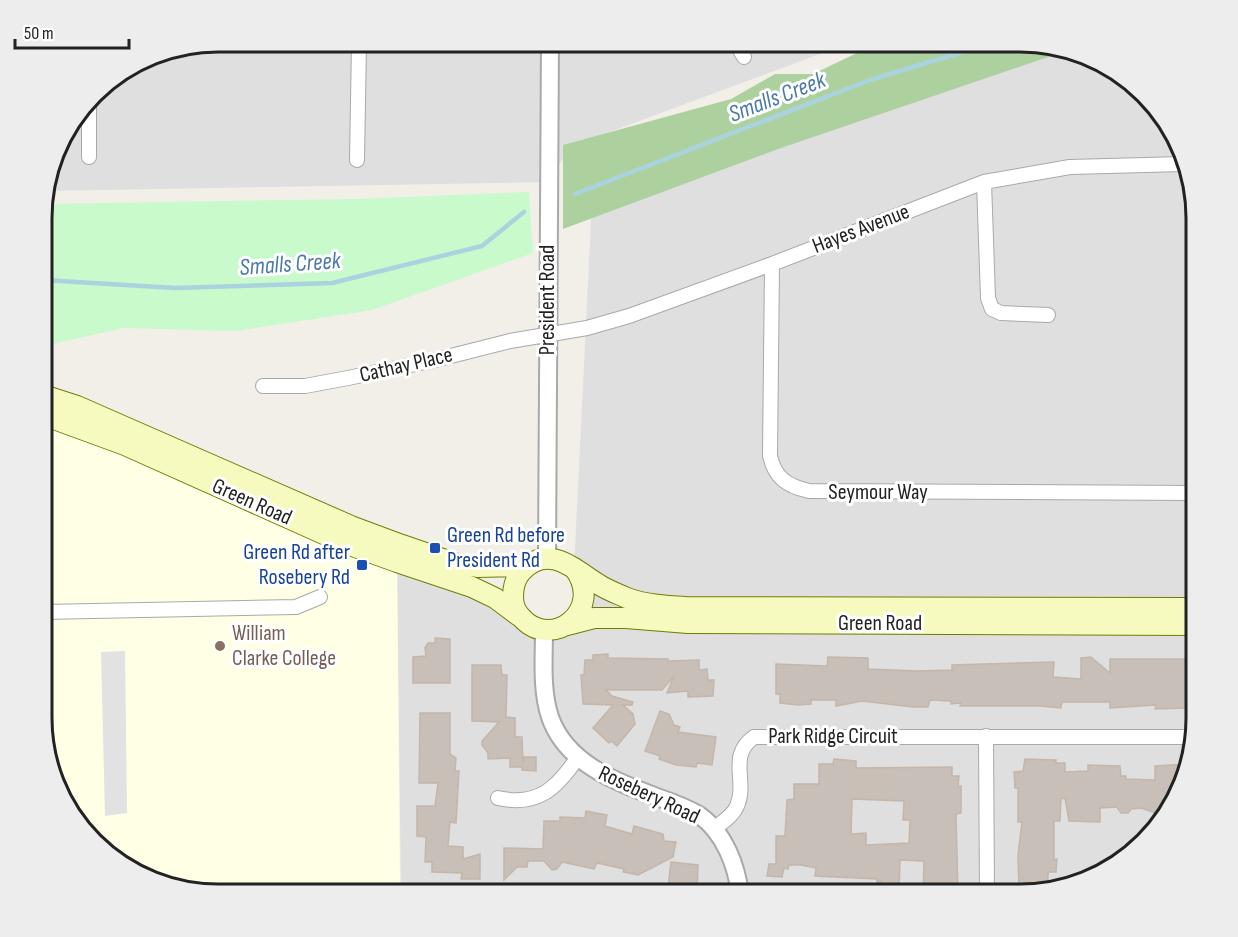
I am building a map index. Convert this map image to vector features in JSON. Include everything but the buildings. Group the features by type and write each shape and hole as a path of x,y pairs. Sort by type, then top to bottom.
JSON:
{"main road":[{"name":"Green Road","path":"52,398 77,406 351,526 454,563 477,567 515,566 538,561"},
{"name":"Green Road","path":"52,418 125,445 344,543 472,587 495,598 523,620"},
{"path":"560,560 574,568 579,575 584,593 583,605 576,617 566,626 544,630 531,626 523,620 513,602 513,588 519,573 538,561 560,560"},
{"name":"Green Road","path":"574,568 601,586 629,599 676,607 1185,608"},
{"name":"Green Road","path":"566,626 594,618 688,623 1185,625"}],"street":[{"path":"357,160 359,53"},
{"name":"President Road","path":"538,561 547,333 550,53"},
{"path":"742,53 744,57"},
{"path":"89,116 89,158"},
{"name":"Hayes Avenue","path":"547,333 587,328 629,316 772,264 984,182 1070,167 1177,164"},
{"path":"984,182 988,298 992,309 1001,313 1048,315"},
{"name":"Seymour Way","path":"772,264 770,456 773,470 794,488 808,491 1185,493"},
{"name":"Cathay Place","path":"263,386 305,386 348,378 547,333"},
{"path":"53,612 296,607 320,597"},
{"name":"Rosebery Road","path":"544,630 545,683 550,717 561,740 595,771 699,815 714,829 726,848 739,884"},
{"path":"986,736 987,884"},
{"name":"Park Ridge Circuit","path":"714,829 737,807 740,793 740,752 743,746 754,737 1184,737"},
{"path":"498,798 522,800 550,791 564,778 578,757"}],"shaded area":[{"path":"208,53 822,53 572,146 546,182 55,191 65,155 81,126 94,109 109,94 136,75 155,65 186,56"},
{"path":"1041,55 1083,65 1102,75 1129,94 1144,109 1163,136 1177,165 1186,219 1185,729 1182,751 1173,782 1157,811 1129,843 1083,872 1041,883 401,884 397,563 544,630 576,617 574,568 592,202"},
{"name":"William Clarke College","path":"52,419 397,562 400,884 197,883 155,872 126,856 101,836 75,801 65,782 58,761 53,729"},
{"path":"125,651 127,813 105,816 101,652"}],"green space":[{"path":"857,53 1030,53 1052,56 781,148 563,229 563,145 731,99 775,74 813,74"},
{"path":"529,192 533,253 372,310 236,331 123,328 52,344 53,204 355,199"}],"waterway":[{"name":"Smalls Creek","path":"575,194 870,80 960,53"},
{"name":"Smalls Creek","path":"52,281 175,288 332,283 482,246 524,212"}],"place":[{"name":"Green Rd before President Rd","path":"435,548"},
{"name":"Green Rd after Rosebery Rd","path":"362,565"},
{"name":"William Clarke College","path":"220,646"}]}
